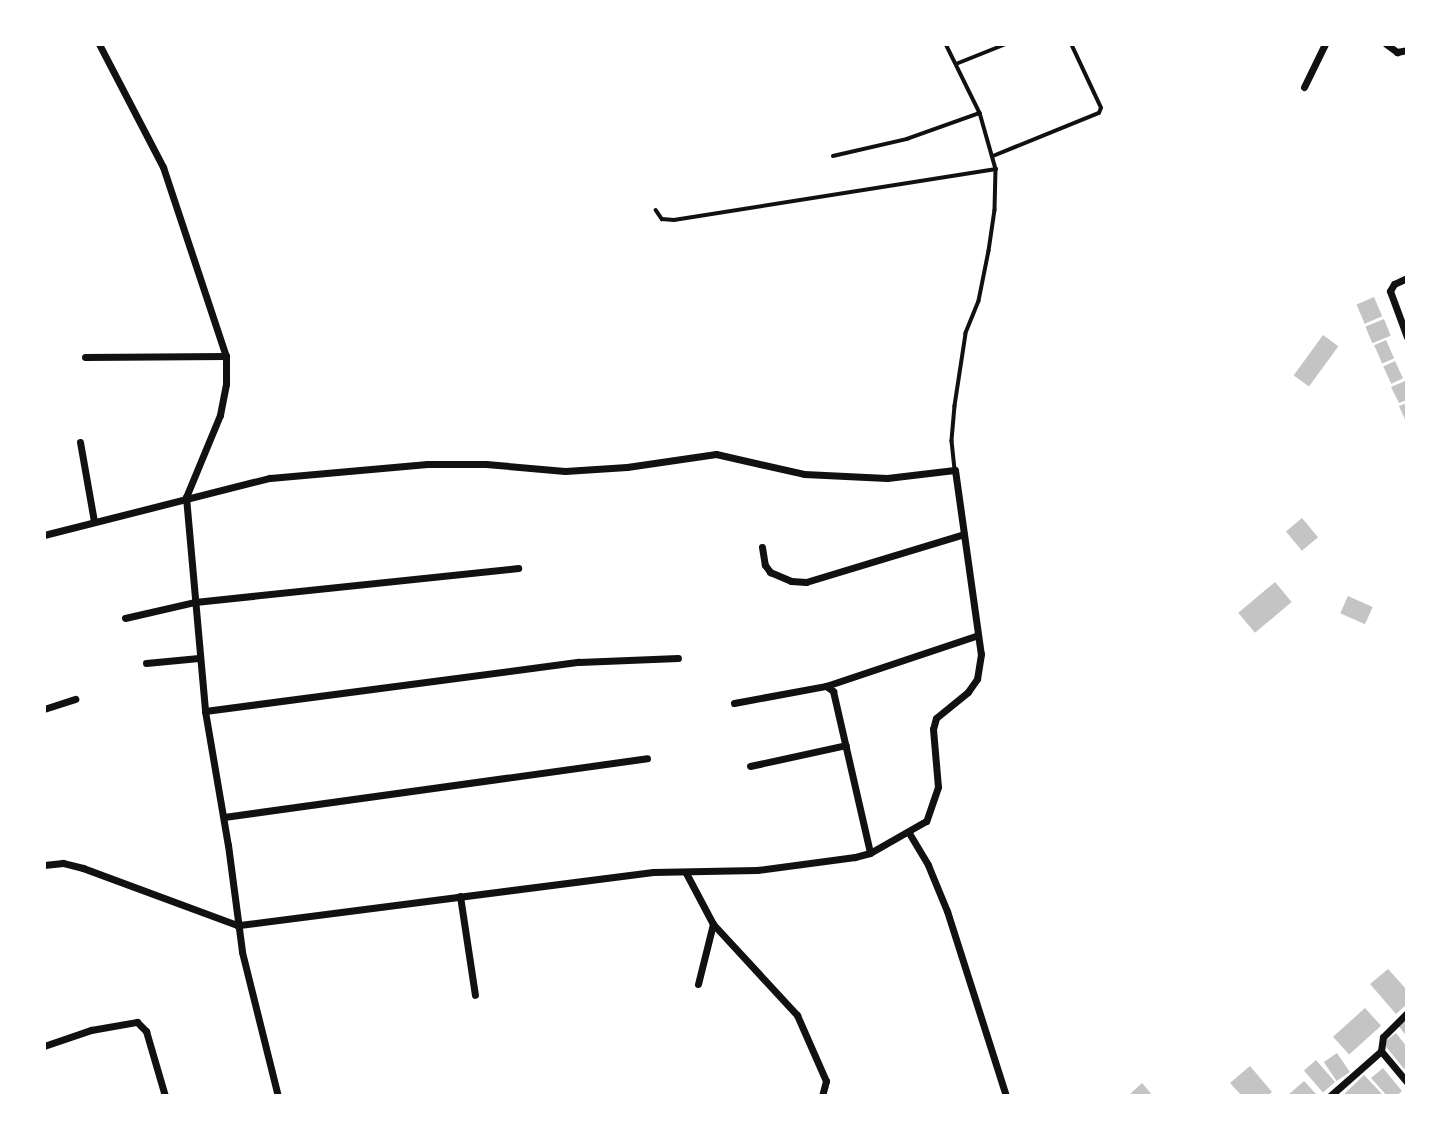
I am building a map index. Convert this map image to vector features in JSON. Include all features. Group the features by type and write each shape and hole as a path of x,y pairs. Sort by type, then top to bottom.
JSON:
{"street":[{"path":"99,44 163,167 226,356 226,384 220,415 186,497 205,711 224,817 237,925 278,1096"},
{"path":"1304,87 1325,44"},
{"path":"1386,44 1397,52 1407,50"},
{"path":"1407,278 1394,284 1390,291 1407,337"},
{"path":"85,357 226,356"},
{"path":"80,442 94,521"},
{"path":"44,535 186,497 270,478 427,464 486,464 565,471 627,467 716,454 804,474 887,478 955,470 981,654 977,679 968,692 943,710 933,729 937,779 935,800 926,821 870,853 831,862 757,870 653,872 237,925 107,875 62,863 44,865"},
{"path":"762,547 765,565 770,572 791,581 806,582 964,534"},
{"path":"125,618 195,602 518,568"},
{"path":"734,703 826,686 978,635"},
{"path":"146,663 199,658"},
{"path":"205,711 579,662 678,658"},
{"path":"826,686 833,691 870,853"},
{"path":"44,709 75,699"},
{"path":"750,766 846,745"},
{"path":"224,817 647,758"},
{"path":"909,832 928,865 947,911 1006,1096"},
{"path":"686,873 713,924 797,1015 827,1081 822,1096"},
{"path":"460,896 475,995"},
{"path":"698,985 713,924"},
{"path":"1330,1096 1381,1051 1383,1037 1407,1013"},
{"path":"44,1046 91,1030 137,1022 146,1031 165,1096"},
{"path":"1381,1051 1407,1082"}],"lane":[{"path":"946,44 980,113 996,169 995,210 989,251 979,301 966,334 955,406 952,441 955,470"},
{"path":"956,64 1006,44"},
{"path":"993,156 1099,113 1101,108 1071,44"},
{"path":"833,156 907,139 980,113"},
{"path":"656,210 662,219 674,220 996,169"}],"building":[{"path":"1374,297 1382,316 1365,324 1357,304"},
{"path":"1384,319 1391,336 1372,343 1365,326"},
{"path":"1323,335 1338,346 1309,387 1294,375"},
{"path":"1386,340 1394,358 1382,364 1374,345"},
{"path":"1395,361 1403,378 1391,384 1383,366"},
{"path":"1405,381 1407,400 1399,403 1391,387"},
{"path":"1407,403 1407,424 1399,406"},
{"path":"1302,518 1318,537 1302,551 1286,531"},
{"path":"1275,582 1292,602 1255,633 1238,613"},
{"path":"1348,596 1373,607 1365,624 1340,613"},
{"path":"1388,969 1407,990 1407,1004 1396,1014 1370,984"},
{"path":"1365,1008 1381,1026 1349,1055 1333,1037"},
{"path":"1407,1018 1407,1037 1398,1025"},
{"path":"1396,1033 1407,1047 1407,1067 1404,1069 1383,1043"},
{"path":"1337,1053 1350,1072 1337,1081 1324,1062"},
{"path":"1316,1060 1335,1082 1323,1092 1304,1070"},
{"path":"1250,1066 1272,1092 1267,1096 1242,1096 1230,1083"},
{"path":"1383,1068 1402,1091 1396,1096 1387,1096 1371,1078"},
{"path":"1364,1075 1382,1094 1342,1096"},
{"path":"1304,1081 1318,1096 1287,1096"},
{"path":"1142,1083 1153,1096 1128,1096"}]}
